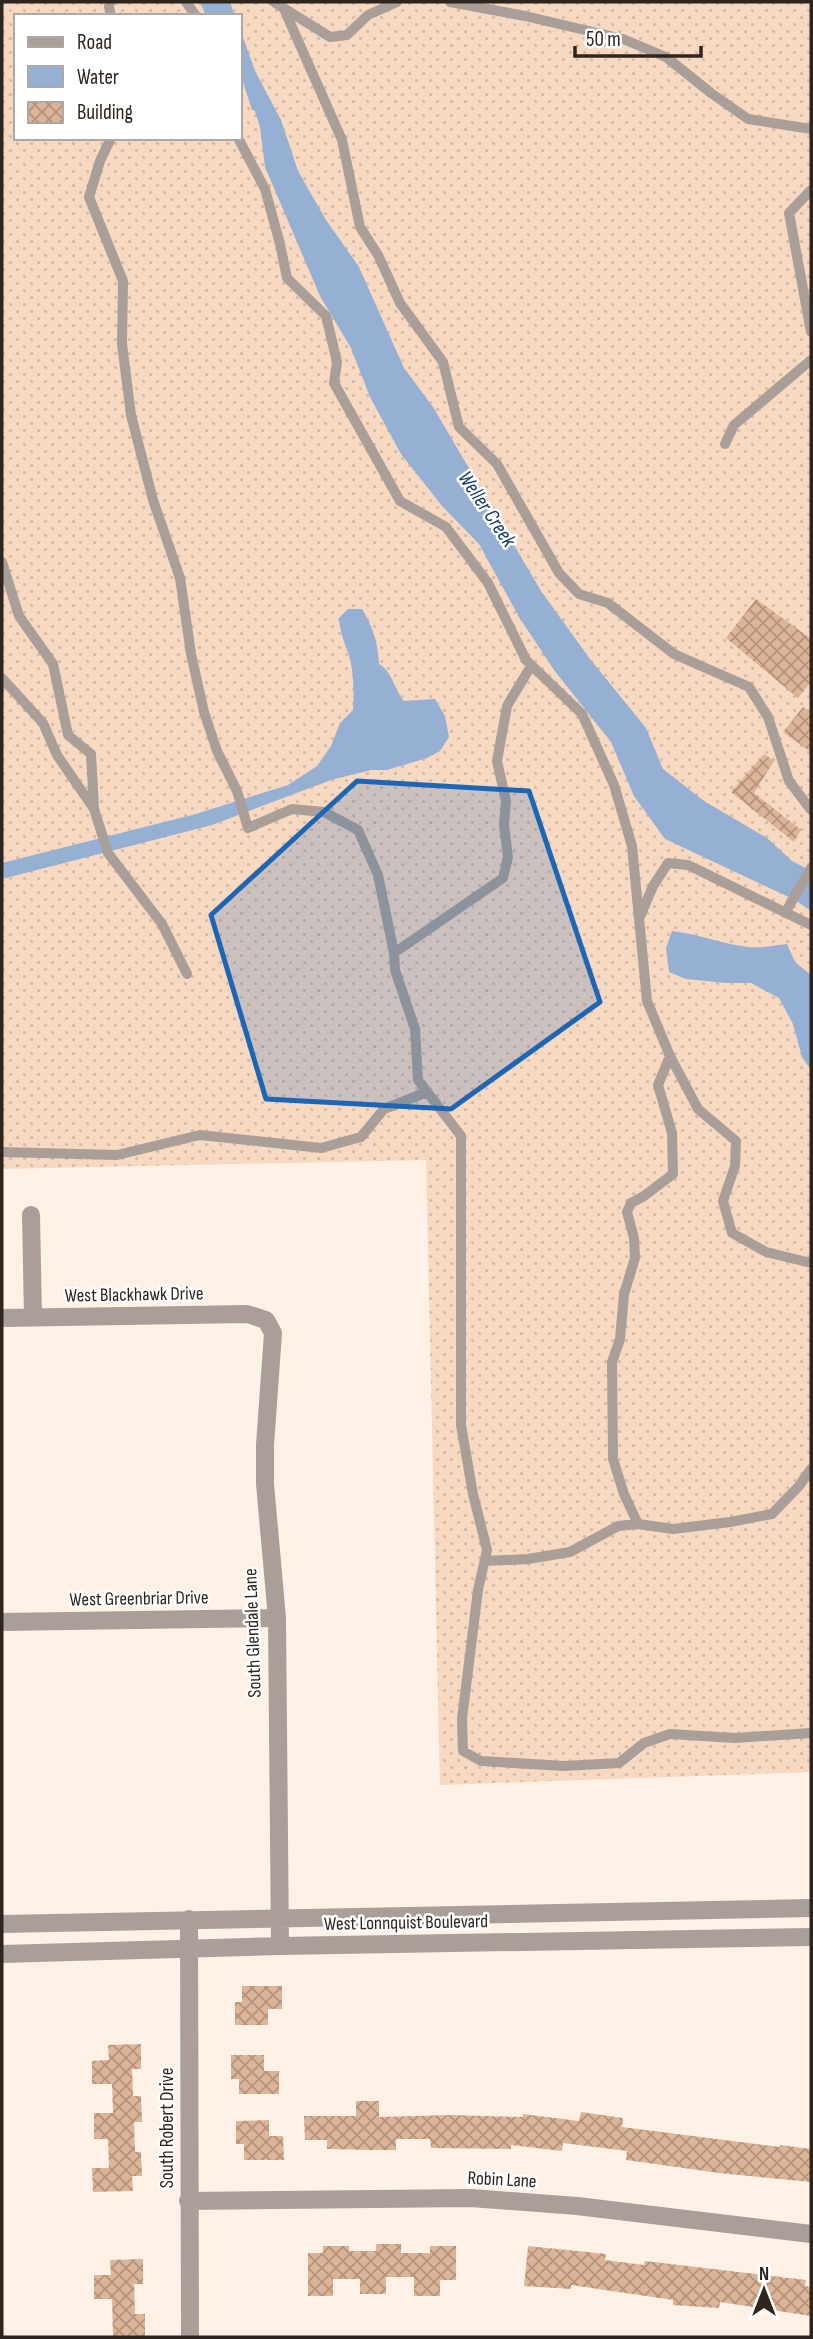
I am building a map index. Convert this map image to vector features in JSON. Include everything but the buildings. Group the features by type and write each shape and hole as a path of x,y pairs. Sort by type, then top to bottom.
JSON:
{"street":[{"path":"31,1215 33,1317"},
{"name":"West Blackhawk Drive","path":"2,1318 247,1314 266,1320"},
{"name":"South Glendale Lane","path":"266,1320 274,1333 265,1445 265,1484 277,1618 280,1946"},
{"name":"West Greenbriar Drive","path":"2,1622 277,1618"},
{"name":"West Lonnquist Boulevard","path":"2,1924 811,1908"},
{"name":"South Robert Drive","path":"188,1919 190,2337"},
{"name":"West Lonnquist Boulevard","path":"2,1954 280,1946 811,1937"},
{"name":"Robin Lane","path":"188,2201 471,2198 577,2206 811,2234"}],"lane":[{"path":"274,2 330,37 347,35 368,15 397,2"},
{"path":"450,2 623,39 667,57 748,119 811,130"},
{"path":"284,9 342,140 360,228 378,255 400,303 443,362 459,427 497,464 559,573 579,594 608,603 674,654 749,687 768,717 789,781 811,810"},
{"path":"110,140 100,161 89,197 123,281 122,344 131,415 153,500 180,578 191,654 204,712 217,751 237,791 248,828 292,809 324,812 358,830 378,875 395,970 415,1029 418,1080 461,1136 461,1424 473,1494 487,1550 478,1590 462,1719 463,1751 481,1761 564,1766 619,1763 644,1743 670,1734 735,1738 811,1733"},
{"path":"239,140 265,189 287,278 326,316 337,362 334,383 400,501 446,527 488,583 531,666 582,714 614,785 632,846 648,1001 670,1056 698,1109 736,1141 735,1166 723,1201 732,1233 766,1252 811,1263"},
{"path":"811,190 789,213 811,332"},
{"path":"725,444 734,425 811,360"},
{"path":"2,562 19,617 53,664 68,735 91,754 94,809"},
{"path":"394,953 503,878 508,857 503,825 506,801 497,761 507,706 531,666"},
{"path":"2,678 43,723 57,755 94,809 108,853 162,924 187,974"},
{"path":"638,919 653,886 668,863 688,865 811,925"},
{"path":"785,913 811,868"},
{"path":"638,1524 624,1494 613,1459 612,1363 620,1339 624,1294 635,1258 634,1238 627,1212 631,1203 673,1174 672,1133 657,1085 670,1056"},
{"path":"2,1152 117,1155 200,1135 321,1147 361,1137 384,1109 427,1092"},
{"path":"485,1561 528,1559 570,1552 618,1526 638,1524 673,1529 772,1514 811,1469"}],"highlighted area":[{"path":"357,781 529,791 600,1002 451,1109 266,1099 211,915"}],"shaded area":[{"path":"2,2 811,2 811,1772 440,1785 426,1160 2,1169"}],"water":[{"path":"200,2 230,2 234,14 205,14"},
{"path":"242,35 255,71 281,120 298,171 326,220 359,267 404,368 433,407 541,591 590,659 646,728 663,769 704,801 767,838 792,861 811,871 811,911 795,900 665,839 634,796 611,742 554,670 519,617 479,544 442,506 401,454 370,397 351,348 320,296 265,167 260,127 242,71"},
{"path":"348,609 362,609 374,635 379,664 387,671 404,701 435,699 445,716 449,737 440,751 427,758 387,770 371,770 331,780 212,825 2,879 2,863 196,814 288,785 317,766 331,746 340,723 353,710 352,669 339,618"},
{"path":"672,931 748,947 787,944 795,962 811,975 811,1070 802,1057 793,1024 779,998 751,983 686,979 669,972 666,948"}],"waterway":[{"name":"Weller Creek","path":"242,71 254,108"}]}
